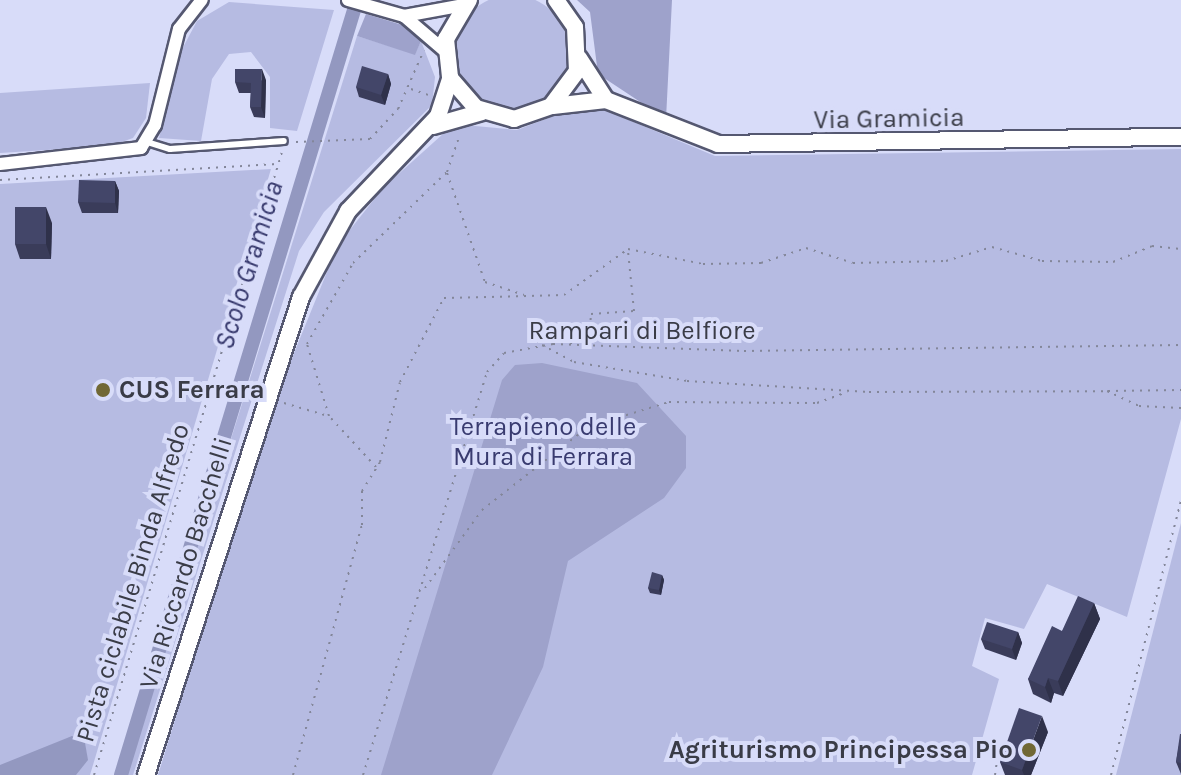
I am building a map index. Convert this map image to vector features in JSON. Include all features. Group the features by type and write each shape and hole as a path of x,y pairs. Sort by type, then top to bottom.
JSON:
{"main road":[{"path":"551,106 571,84 579,58 575,27 556,0"},
{"path":"467,2 445,51 450,78 482,112 514,119 551,106 606,100 579,58"},
{"name":"Via Riccardo Bacchelli","path":"146,775 263,396 338,226 428,129 450,78"},
{"name":"Via Gramicia","path":"606,100 691,139 735,146 1181,137"},
{"name":"Via Riccardo Bacchelli","path":"428,129 482,112"}],"street":[{"path":"0,164 119,155 147,142 179,29 202,0"},
{"path":"348,0 404,16 445,51"},
{"path":"404,16 467,2"}],"lane":[{"path":"147,142 183,149 284,141"}],"path":[{"path":"295,142 370,139 410,88"},
{"path":"376,468 329,416 307,356 311,334 360,255 447,172 459,125"},
{"name":"Pista ciclabile Binda Alfredo","path":"0,180 279,164 94,775"},
{"path":"447,172 485,282 527,296"},
{"path":"293,775 362,525 362,491 376,468 400,382 439,303 451,296 527,296 573,292 607,257 628,249 703,264 761,263 806,248 853,263 934,263 992,247 1042,261 1113,262 1152,246 1181,249"},
{"path":"571,344 573,328 590,328 591,314 634,311 628,249"},
{"path":"541,344 574,362 652,377 848,392 1181,390"},
{"name":"Rampari di Belfiore","path":"363,775 422,594 487,372 504,353 541,344 744,351 1181,345"},
{"path":"1107,391 1139,406 1181,408"},
{"path":"422,594 482,510 588,427 669,402 817,403 848,392"},
{"path":"263,396 329,416"},
{"path":"1111,775 1181,500"},
{"path":"995,775 999,745"}],"green space":[{"path":"512,-5 534,-1 552,12 565,30 569,52 565,74 552,92 534,105 512,109 490,105 472,92 459,74 455,52 459,30 472,12 490,-1"},
{"path":"577,0 672,0 666,119 598,74 590,12"},
{"path":"229,2 334,10 297,131 270,128 270,77 251,52 229,54 212,79 201,141 159,138 180,53 197,21"},
{"path":"366,14 409,27 421,41 415,55 357,36"},
{"path":"357,36 415,54 421,41 435,77 432,105 324,212 299,251 133,775 126,775"},
{"path":"150,83 146,118 133,138 110,146 0,153 0,93"},
{"name":"Terrapieno delle Mura di Ferrara","path":"574,108 605,110 715,156 1181,149 1181,419 1127,617 1047,584 1024,629 985,618 972,666 999,679 972,775 158,775 270,412 338,245 383,188 454,124 517,130"},
{"name":"CUS Ferrara","path":"271,169 90,775 0,775 0,184"},
{"name":"Terrapieno delle Mura di Ferrara","path":"542,363 637,383 686,436 686,468 664,498 568,561 543,667 492,775 381,775 502,380 515,365"},
{"path":"1181,523 1181,775 1116,775"}],"shaded area":[{"path":"72,736 85,743 88,760 76,775 0,775 0,765"}],"building":[{"path":"362,66 388,74 381,95 356,87"},
{"path":"235,69 262,69 261,107 250,107 251,83 235,82"},
{"path":"79,180 115,181 115,203 78,202"},
{"path":"15,207 46,207 46,244 15,244"},
{"path":"652,572 662,575 659,590 648,588"},
{"path":"1078,596 1094,603 1058,681 1048,678 1045,687 1028,679 1052,626 1062,631"},
{"path":"987,622 1018,632 1012,649 981,639"},
{"path":"1019,708 1042,716 1022,770 1000,762"},
{"path":"1181,734 1181,763 1176,762"}],"waterway":[{"name":"Scolo Gramicia","path":"121,775 357,0"}],"place":[{"name":"CUS Ferrara","path":"103,390"},
{"name":"Agriturismo Principessa Pio","path":"1029,750"}]}
